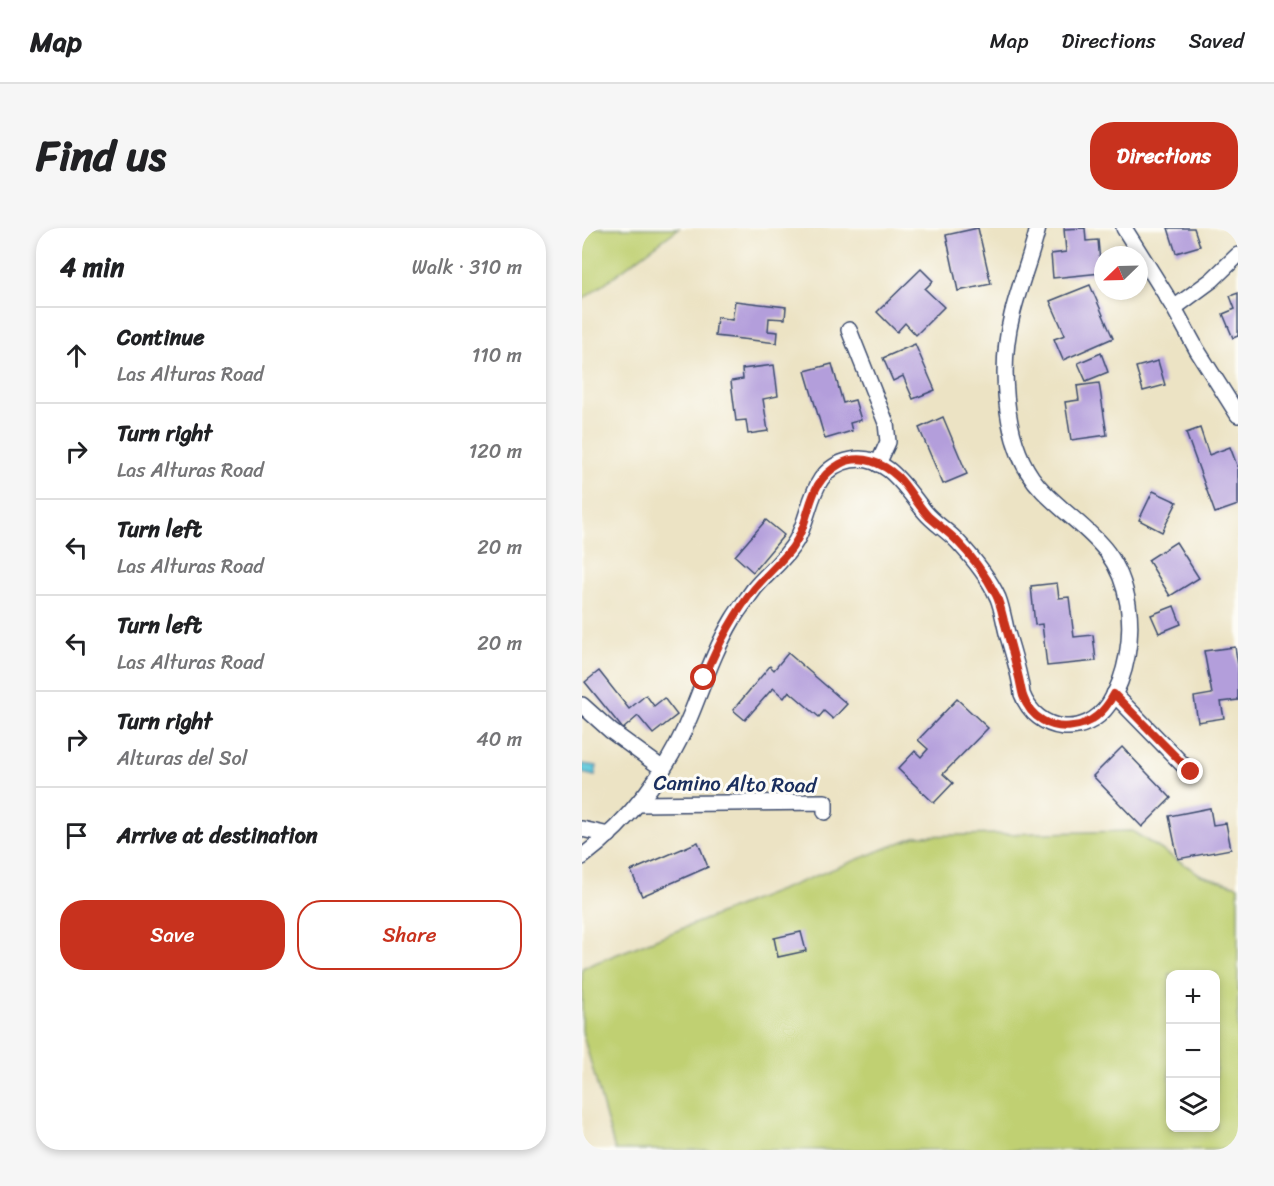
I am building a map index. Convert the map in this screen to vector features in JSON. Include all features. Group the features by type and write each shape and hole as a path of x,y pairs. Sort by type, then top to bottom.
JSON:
{"street":[{"path":"582,857 609,835 638,804 663,769 690,716 717,647 734,618 754,590 798,539 817,484 823,476 841,463 850,460 868,460 898,478 927,515 957,541 980,568 998,597 1022,694 1031,711 1046,723 1054,726 1084,724 1102,712 1114,694 1124,670 1129,629 1128,604 1122,579 1111,557 1096,537 1042,491 1030,476 1013,440 1006,400 1004,365 1006,345 1012,314 1038,228"},
{"path":"1124,228 1238,416"},
{"path":"1174,308 1212,280 1238,255"},
{"path":"849,330 886,423 888,442 878,464"},
{"path":"1114,694 1191,772"},
{"path":"582,705 611,731 663,769"},
{"name":"Camino Alto Road","path":"638,804 825,802 825,812"},
{"path":"582,829 609,835"}],"green space":[{"path":"582,228 679,228 582,300"},
{"path":"1132,831 1201,875 1238,886 1238,1150 615,1150 582,1031 582,968 917,836"}],"water":[{"path":"582,764 597,766 595,776 582,773"}],"building":[{"path":"978,228 991,284 958,291 946,235"},
{"path":"1085,228 1086,241 1098,240 1099,246 1094,246 1094,274 1053,278 1051,254 1066,252 1064,229"},
{"path":"1168,228 1194,228 1200,246 1176,253"},
{"path":"921,269 933,281 925,289 944,307 916,335 905,323 897,332 877,312"},
{"path":"1090,285 1094,300 1097,300 1113,338 1063,360 1054,339 1065,335 1050,301"},
{"path":"1238,293 1238,336 1233,338 1223,314 1235,309 1230,296"},
{"path":"735,301 786,307 785,319 769,318 768,331 778,332 777,343 715,336 717,317 732,320"},
{"path":"915,344 935,390 913,399 903,376 893,381 883,358"},
{"path":"1101,353 1108,372 1086,381 1078,363"},
{"path":"1158,361 1165,385 1143,391 1136,367"},
{"path":"832,364 843,403 855,400 861,420 850,423 852,431 825,439 805,371"},
{"path":"774,365 778,396 763,399 768,431 748,434 746,420 736,421 731,381 743,379 742,369"},
{"path":"1099,383 1107,435 1071,440 1065,402 1079,400 1077,386"},
{"path":"943,417 967,474 943,484 919,428"},
{"path":"1200,428 1209,455 1230,447 1238,468 1238,505 1215,513 1186,433"},
{"path":"1153,491 1177,502 1162,532 1139,520"},
{"path":"766,520 784,535 753,572 735,556"},
{"path":"1176,542 1199,578 1170,596 1148,560"},
{"path":"1057,583 1059,598 1069,597 1074,637 1093,635 1096,661 1047,666 1042,624 1035,625 1031,586"},
{"path":"1174,606 1181,624 1159,633 1151,615"},
{"path":"1235,647 1238,666 1238,700 1221,702 1224,718 1198,722 1194,697 1212,694 1204,651"},
{"path":"788,653 847,704 833,719 824,711 819,717 789,691 784,698 773,688 745,720 733,710 770,666 774,670"},
{"path":"599,671 629,709 646,695 654,706 664,698 677,715 653,734 638,716 623,729 585,682"},
{"path":"957,699 988,728 943,774 953,783 934,803 898,769 915,751 921,757 928,749 918,740"},
{"path":"1122,747 1171,798 1142,827 1093,776"},
{"path":"1210,808 1213,825 1226,823 1231,849 1178,859 1169,816"},
{"path":"698,842 708,867 642,896 631,871"},
{"path":"801,932 806,951 778,957 774,938"}],"route":[{"path":"704,678 717,647 734,618 754,590 798,539 807,518 812,496 823,476 841,463 850,460 868,460 890,471 898,478 927,515 957,541 980,568 998,597 1022,694 1031,711 1046,723 1054,726 1084,724 1102,712 1114,694 1191,772"}]}
